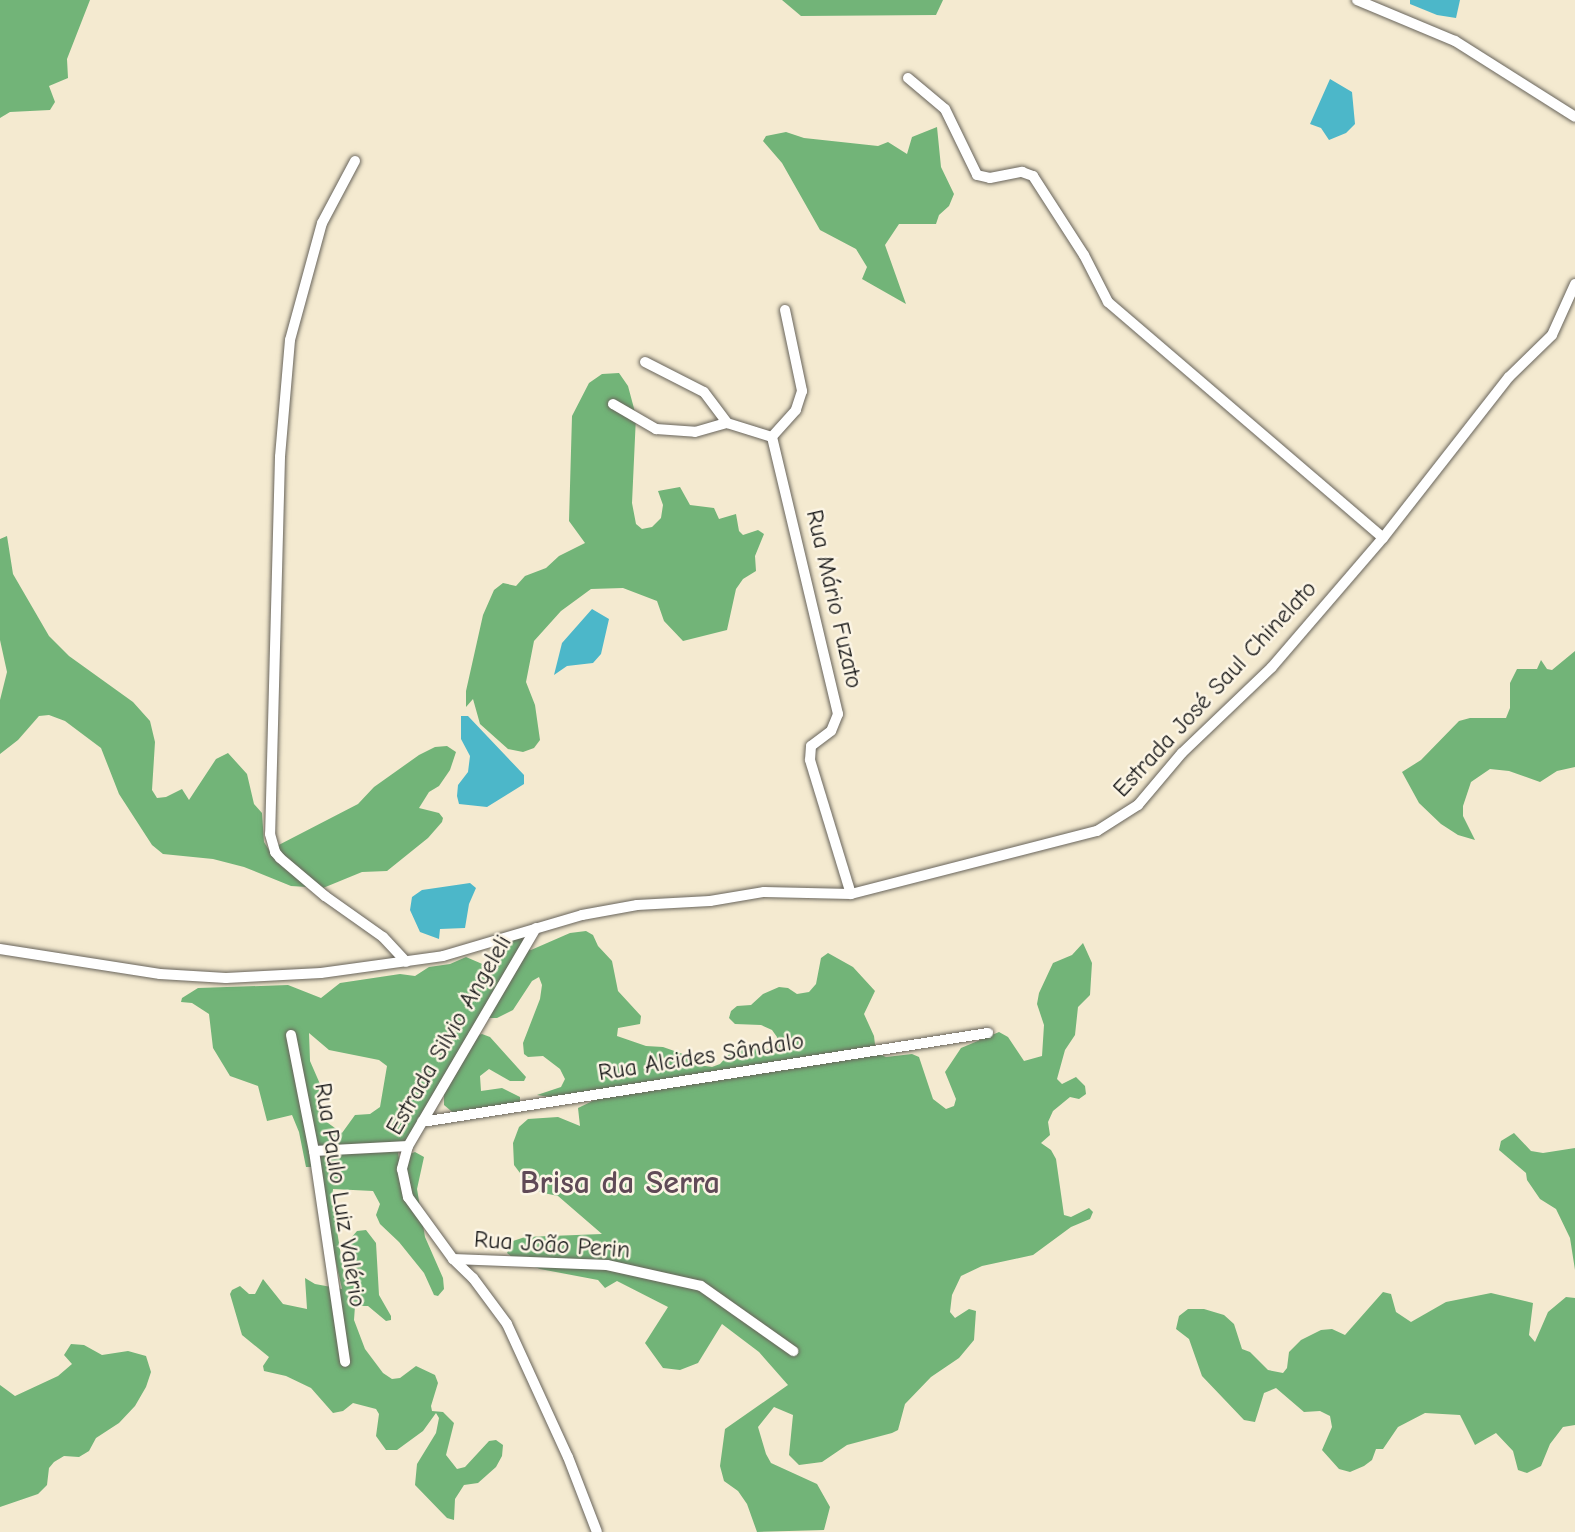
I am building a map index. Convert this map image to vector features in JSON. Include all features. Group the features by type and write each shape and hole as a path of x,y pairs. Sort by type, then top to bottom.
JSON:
{"street":[{"path":"1357,0 1455,41 1575,117"},
{"path":"908,78 945,109 977,175 990,178 1022,172 1033,176 1084,255 1108,302 1383,538"},
{"path":"355,161 322,223 290,340 281,457 270,835 275,852 280,858 325,896 383,937 406,962"},
{"name":"Estrada José Saul Chinelato","path":"0,948 160,974 226,978 321,973 443,956 536,928 637,905 710,901 764,892 851,894 1097,831 1117,821 1138,805 1182,752 1272,667 1383,538 1509,377 1552,335 1575,284"},
{"path":"613,404 656,429 695,432 727,424 772,437 796,410 802,391 785,310"},
{"path":"645,362 704,391 727,424"},
{"name":"Rua Mário Fuzato","path":"772,437 838,714 835,726 811,746 810,760 851,894"},
{"name":"Estrada Silvio Angeleli","path":"536,928 408,1146 402,1170 408,1197 453,1259 472,1278 507,1324 568,1457 597,1532"},
{"name":"Rua Alcides Sândalo","path":"422,1122 988,1033"},
{"name":"Rua Paulo Luiz Valério","path":"291,1035 314,1151 345,1362"},
{"path":"314,1151 408,1146"},
{"name":"Rua João Perin","path":"453,1259 607,1265 701,1286 793,1351"}],"green space":[{"path":"0,0 90,0 67,59 68,78 49,86 55,102 50,110 10,112 0,118"},
{"path":"782,0 943,0 936,15 801,16"},
{"path":"937,127 941,167 954,194 949,206 939,215 936,224 899,224 885,245 906,304 862,279 867,267 856,249 820,230 782,163 763,141 766,136 786,132 804,138 878,146 888,142 907,154 912,137"},
{"path":"619,373 628,386 636,416 632,503 636,524 642,529 652,527 661,518 663,505 658,491 680,487 690,505 714,508 719,519 736,514 739,531 743,535 758,530 764,534 755,556 756,571 743,579 736,589 727,630 683,641 664,621 657,601 623,588 591,589 561,611 534,641 526,682 535,705 540,740 534,748 523,752 508,749 480,724 473,699 466,707 466,691 483,615 494,590 503,583 516,586 525,576 546,568 559,556 585,543 569,521 572,416 589,383 602,374"},
{"path":"7,536 13,574 49,636 69,656 133,702 150,721 155,742 152,790 157,798 166,797 182,789 189,800 216,759 228,753 247,774 254,804 262,813 264,842 269,850 358,804 374,787 419,755 435,747 447,746 456,752 450,770 439,786 429,792 419,808 439,813 443,818 442,822 428,838 387,871 362,872 323,888 291,886 244,867 213,859 163,854 152,845 119,794 101,748 65,721 49,715 39,716 18,740 0,754 0,700 7,672 0,640 0,539"},
{"path":"1575,651 1575,767 1557,771 1540,782 1509,771 1490,769 1471,782 1463,806 1463,816 1475,840 1458,835 1441,824 1419,803 1402,772 1421,760 1459,721 1470,718 1506,718 1510,708 1510,683 1517,669 1537,669 1541,660 1547,669 1552,670"},
{"path":"524,928 527,949 531,950 570,933 586,931 593,935 598,946 612,961 618,991 641,1016 640,1024 618,1028 617,1036 646,1046 663,1047 683,1054 699,1065 712,1067 720,1064 740,1042 767,1049 776,1047 777,1037 772,1030 761,1025 735,1024 729,1018 731,1011 737,1006 751,1005 763,994 779,987 788,988 797,994 809,992 816,984 821,958 828,953 853,967 875,991 864,1014 874,1036 876,1053 886,1057 912,1054 919,1057 933,1099 946,1109 954,1106 956,1099 945,1072 961,1048 999,1032 1008,1037 1024,1061 1042,1056 1044,1025 1037,1004 1039,993 1053,963 1072,955 1083,943 1092,963 1090,995 1078,1007 1075,1035 1065,1050 1057,1079 1062,1084 1076,1077 1085,1086 1086,1094 1079,1099 1070,1097 1053,1111 1048,1122 1050,1135 1041,1143 1051,1150 1056,1159 1064,1215 1071,1217 1089,1208 1093,1212 1090,1219 1071,1227 1033,1255 982,1266 961,1276 952,1295 950,1312 955,1318 969,1309 976,1311 974,1340 959,1358 931,1377 905,1404 898,1430 847,1445 822,1462 799,1465 789,1455 793,1415 774,1407 758,1427 766,1454 771,1463 817,1484 830,1507 824,1530 757,1532 747,1504 738,1491 724,1481 720,1466 725,1429 788,1385 759,1352 722,1324 698,1363 680,1370 663,1368 645,1343 668,1307 617,1281 605,1288 598,1280 540,1269 514,1259 507,1253 513,1241 525,1237 602,1234 558,1196 539,1192 537,1186 514,1165 513,1143 519,1127 528,1119 558,1117 580,1126 578,1108 607,1094 549,1097 537,1095 561,1087 565,1079 560,1069 543,1056 528,1057 524,1054 523,1043 540,999 542,985 539,977 532,981 513,1010 497,1018 479,1018 468,1034 470,1037 482,1034 490,1037 526,1077 524,1081 510,1081 489,1069 480,1076 481,1091 502,1088 520,1097 520,1103 457,1116 444,1105 444,1081 398,1153 399,1158 415,1152 424,1157 417,1189 425,1237 443,1278 444,1289 438,1296 434,1295 424,1273 399,1242 380,1224 376,1215 380,1204 373,1191 333,1189 332,1200 345,1280 350,1273 351,1238 357,1231 366,1230 376,1243 379,1295 391,1316 391,1320 386,1321 368,1306 355,1306 354,1320 365,1349 383,1373 392,1379 400,1378 416,1366 435,1375 438,1383 432,1411 443,1412 454,1423 446,1455 457,1469 465,1467 489,1441 496,1440 503,1445 502,1456 496,1467 478,1483 464,1485 455,1499 454,1520 447,1518 415,1485 417,1464 436,1433 439,1418 436,1413 423,1431 397,1450 386,1450 376,1436 379,1414 376,1409 353,1403 343,1411 333,1413 311,1388 286,1376 264,1371 263,1366 269,1357 242,1335 230,1294 240,1286 249,1294 255,1294 263,1279 283,1304 307,1309 305,1278 315,1284 342,1289 314,1167 306,1167 299,1132 292,1115 267,1121 258,1086 230,1076 213,1048 209,1014 192,1003 181,1002 182,998 198,988 288,985 321,998 340,983 400,974 415,976 429,967 450,964 466,957 487,966 499,950","holes":["309,1033 329,1050 379,1060 387,1066 380,1107 370,1114 355,1115 342,1133 321,1118 318,1102 320,1084 310,1061"]},
{"path":"1514,1133 1531,1151 1543,1153 1575,1148 1575,1270 1570,1238 1556,1209 1540,1199 1527,1180 1526,1173 1499,1150 1501,1141"},
{"path":"1383,1292 1391,1294 1396,1312 1411,1322 1446,1302 1491,1293 1533,1303 1529,1335 1535,1342 1548,1312 1566,1297 1575,1298 1575,1425 1563,1427 1550,1444 1541,1466 1527,1473 1518,1470 1513,1451 1496,1433 1475,1445 1460,1415 1425,1413 1398,1427 1383,1449 1376,1449 1372,1460 1364,1466 1350,1472 1339,1469 1322,1450 1332,1427 1330,1416 1320,1411 1304,1412 1276,1388 1264,1393 1255,1422 1244,1420 1202,1376 1189,1339 1176,1329 1179,1316 1188,1309 1204,1309 1224,1315 1234,1324 1242,1349 1250,1352 1268,1370 1283,1373 1287,1368 1289,1352 1301,1340 1321,1330 1332,1329 1345,1335"},
{"path":"71,1344 84,1345 102,1355 128,1351 146,1356 151,1372 146,1387 135,1406 119,1423 96,1438 89,1451 79,1457 64,1456 54,1462 49,1468 47,1485 38,1494 0,1507 0,1385 15,1396 58,1376 72,1364 64,1355"}],"water":[{"path":"1410,0 1460,0 1456,18 1437,15 1410,4"},
{"path":"1330,79 1352,92 1355,124 1346,133 1329,140 1321,128 1310,124"},
{"path":"592,609 609,619 601,654 593,663 567,666 554,675 562,643"},
{"path":"461,716 468,716 524,775 524,784 487,807 459,804 458,785 468,772 470,756 461,739"},
{"path":"470,883 476,888 469,904 465,928 440,929 439,939 420,932 410,910 412,897 422,890"}],"district":[{"name":"Brisa da Serra","path":"620,1183"}]}
